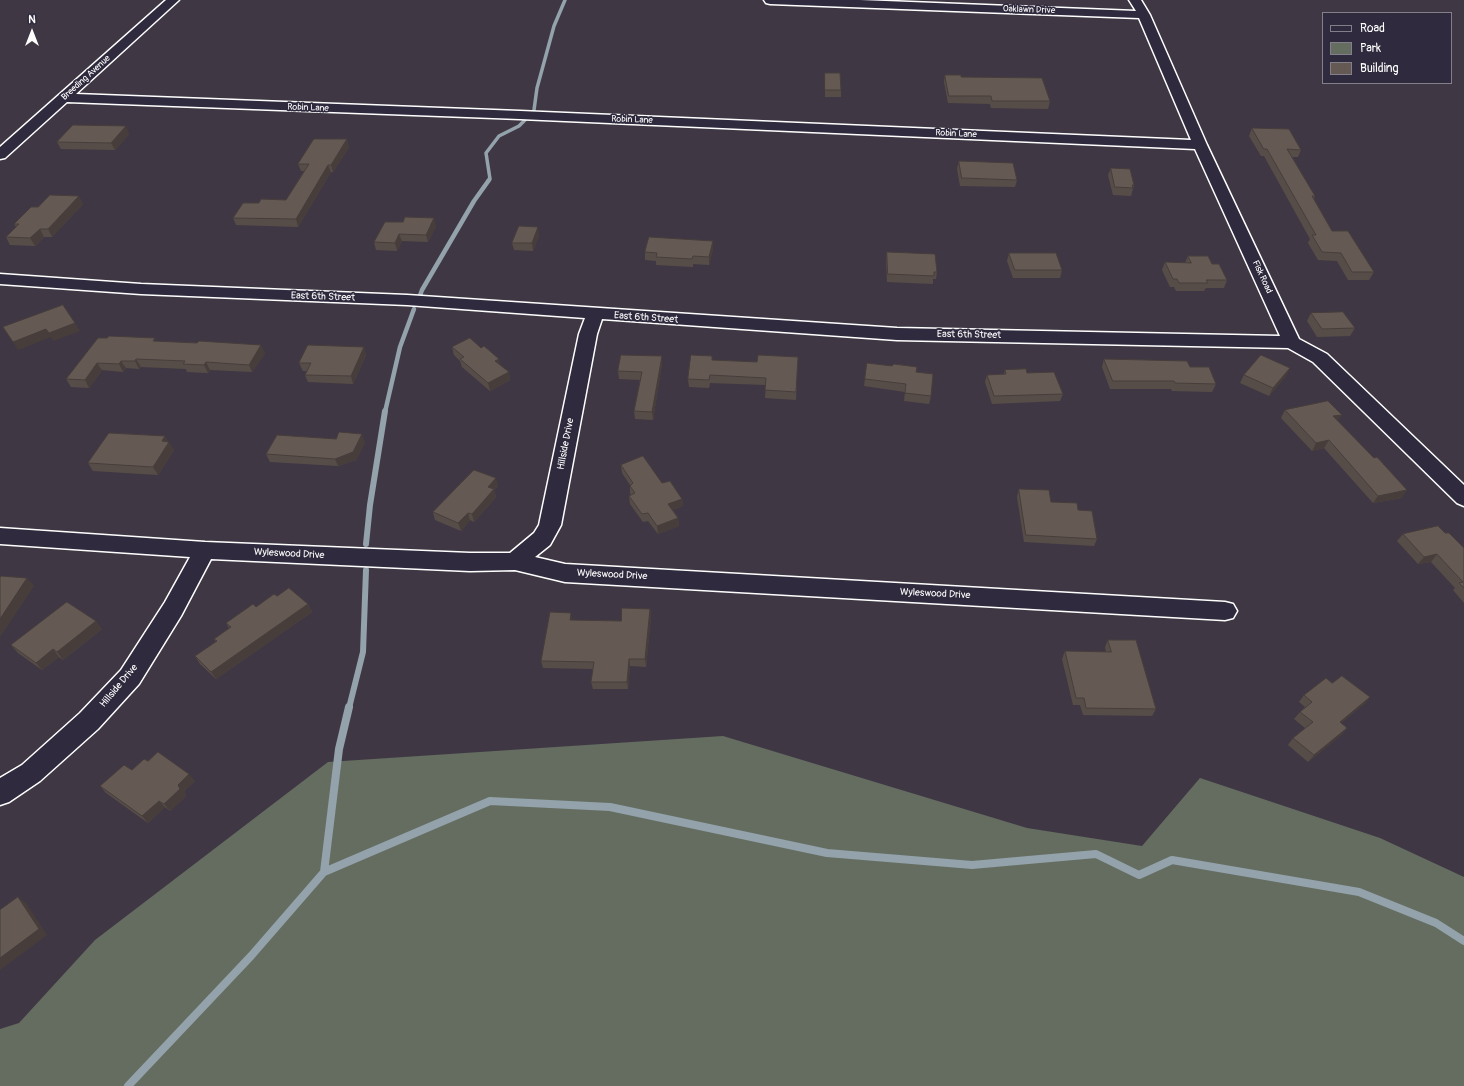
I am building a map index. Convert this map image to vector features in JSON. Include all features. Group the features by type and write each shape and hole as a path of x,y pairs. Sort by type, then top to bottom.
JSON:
{"street":[{"name":"Breeding Avenue","path":"0,156 173,0"},
{"name":"Oaklawn Drive","path":"770,0 1144,15"},
{"name":"Fisk Road","path":"1135,0 1144,15 1200,145 1292,342"},
{"name":"Robin Lane","path":"63,98 528,115 1200,145"},
{"name":"East 6th Street","path":"1,280 141,289 407,300 897,334 1292,342"},
{"name":"Hillside Drive","path":"515,561 542,539 550,525 588,334 595,314"},
{"path":"1292,342 1320,358 1464,498"},
{"name":"Wyleswood Drive","path":"0,536 205,550 470,562 515,561 565,573 1225,611"},
{"name":"Hillside Drive","path":"0,793 31,773 90,721 130,677 173,609 205,550"}],"green space":[{"path":"723,736 1027,828 1142,846 1200,778 1380,838 1464,877 1464,1086 0,1086 0,1029 19,1023 95,940 328,762"}],"building":[{"path":"825,73 840,73 841,90 825,90"},
{"path":"945,75 961,75 961,77 1042,78 1050,101 992,101 991,96 949,96"},
{"path":"73,125 126,126 111,143 57,142"},
{"path":"1252,128 1289,129 1301,150 1287,149 1315,196 1312,196 1332,231 1348,231 1374,272 1352,272 1341,253 1322,252 1312,235 1316,235 1267,149 1264,149"},
{"path":"314,139 347,139 331,165 328,165 296,219 233,218 243,203 259,203 261,199 286,200 309,164 298,164"},
{"path":"959,161 1013,163 1017,180 962,178"},
{"path":"1111,168 1130,169 1134,185 1132,185 1133,188 1115,187"},
{"path":"50,195 79,196 48,229 40,229 30,238 6,237 19,224 14,224 31,207 38,207"},
{"path":"405,217 434,218 426,235 399,234 395,243 374,242 385,222 403,222"},
{"path":"519,226 538,227 532,243 512,243"},
{"path":"649,237 713,241 709,257 693,256 692,259 656,257 657,253 645,252"},
{"path":"887,252 935,254 937,272 934,272 934,276 888,274"},
{"path":"1009,253 1056,253 1062,270 1015,270"},
{"path":"1188,256 1208,256 1212,264 1219,264 1227,280 1206,280 1208,283 1179,283 1177,279 1173,279 1165,262 1191,263"},
{"path":"63,305 75,323 49,333 46,329 13,342 3,327"},
{"path":"1343,312 1355,328 1322,329 1311,313"},
{"path":"109,336 155,338 153,341 197,343 199,341 261,345 249,365 206,362 204,365 183,364 185,361 136,359 135,361 121,361 119,364 97,363 85,380 66,379 98,338 107,338"},
{"path":"470,338 481,348 484,346 499,359 495,361 509,372 488,383 460,359 464,357 452,347"},
{"path":"308,345 364,347 351,376 305,375 311,363 299,363"},
{"path":"621,355 662,356 652,412 634,411 642,372 618,371"},
{"path":"691,355 712,356 712,360 757,362 758,355 798,357 796,392 765,390 766,378 710,375 709,380 688,379"},
{"path":"1261,355 1290,368 1273,388 1244,375"},
{"path":"1104,359 1187,361 1190,367 1209,367 1216,384 1175,383 1174,381 1113,381"},
{"path":"867,363 917,367 916,372 933,374 931,396 905,393 906,384 865,379"},
{"path":"1026,369 1027,373 1054,372 1063,394 994,396 987,375 1006,374 1005,370"},
{"path":"1328,401 1342,415 1333,416 1374,458 1377,457 1407,490 1378,496 1329,440 1316,443 1285,410"},
{"path":"339,432 362,434 353,452 335,459 266,454 277,435 336,439"},
{"path":"109,433 165,436 162,441 169,442 153,467 88,463"},
{"path":"643,456 662,483 670,481 682,499 668,504 678,518 657,526 648,513 642,514 629,496 635,493 630,486 633,483 621,465"},
{"path":"474,470 496,478 488,487 494,489 472,514 468,513 458,523 433,512"},
{"path":"1019,489 1049,490 1051,502 1077,503 1078,510 1092,511 1097,539 1026,535"},
{"path":"1438,526 1445,533 1449,533 1464,548 1464,588 1459,583 1463,582 1437,554 1424,557 1403,534"},
{"path":"1,576 27,578 0,619 0,578"},
{"path":"289,588 308,604 211,672 195,656 217,641 214,639 231,627 226,623 253,604 256,607 274,594 277,596"},
{"path":"67,602 96,621 57,652 53,649 36,663 11,645"},
{"path":"622,608 650,609 645,659 629,659 627,682 591,682 594,662 541,661 550,612 571,613 570,620 621,621"},
{"path":"1108,640 1136,640 1156,709 1086,708 1084,698 1076,698 1065,651 1111,652"},
{"path":"1342,676 1370,697 1340,722 1347,728 1314,755 1293,738 1313,722 1300,712 1312,702 1304,695 1326,678 1332,683"},
{"path":"158,752 189,774 178,785 180,789 164,804 159,801 142,816 100,786 124,765 132,770 144,759 148,761"},
{"path":"18,897 39,929 0,958 0,910"}],"waterway":[{"path":"534,110 537,88 554,26 565,0"},
{"path":"489,180 486,153 499,136 519,126 525,120"},
{"path":"418,301 422,290 474,201 489,180"},
{"path":"385,412 400,347 414,309"},
{"path":"366,544 370,505 385,411"},
{"path":"349,708 363,652 366,570"},
{"path":"324,872 339,749 349,707"},
{"path":"324,872 490,801 610,807 827,853 972,865 1096,854 1139,875 1172,860 1359,892 1436,923 1464,941"},
{"path":"128,1086 251,956 324,872"}]}
